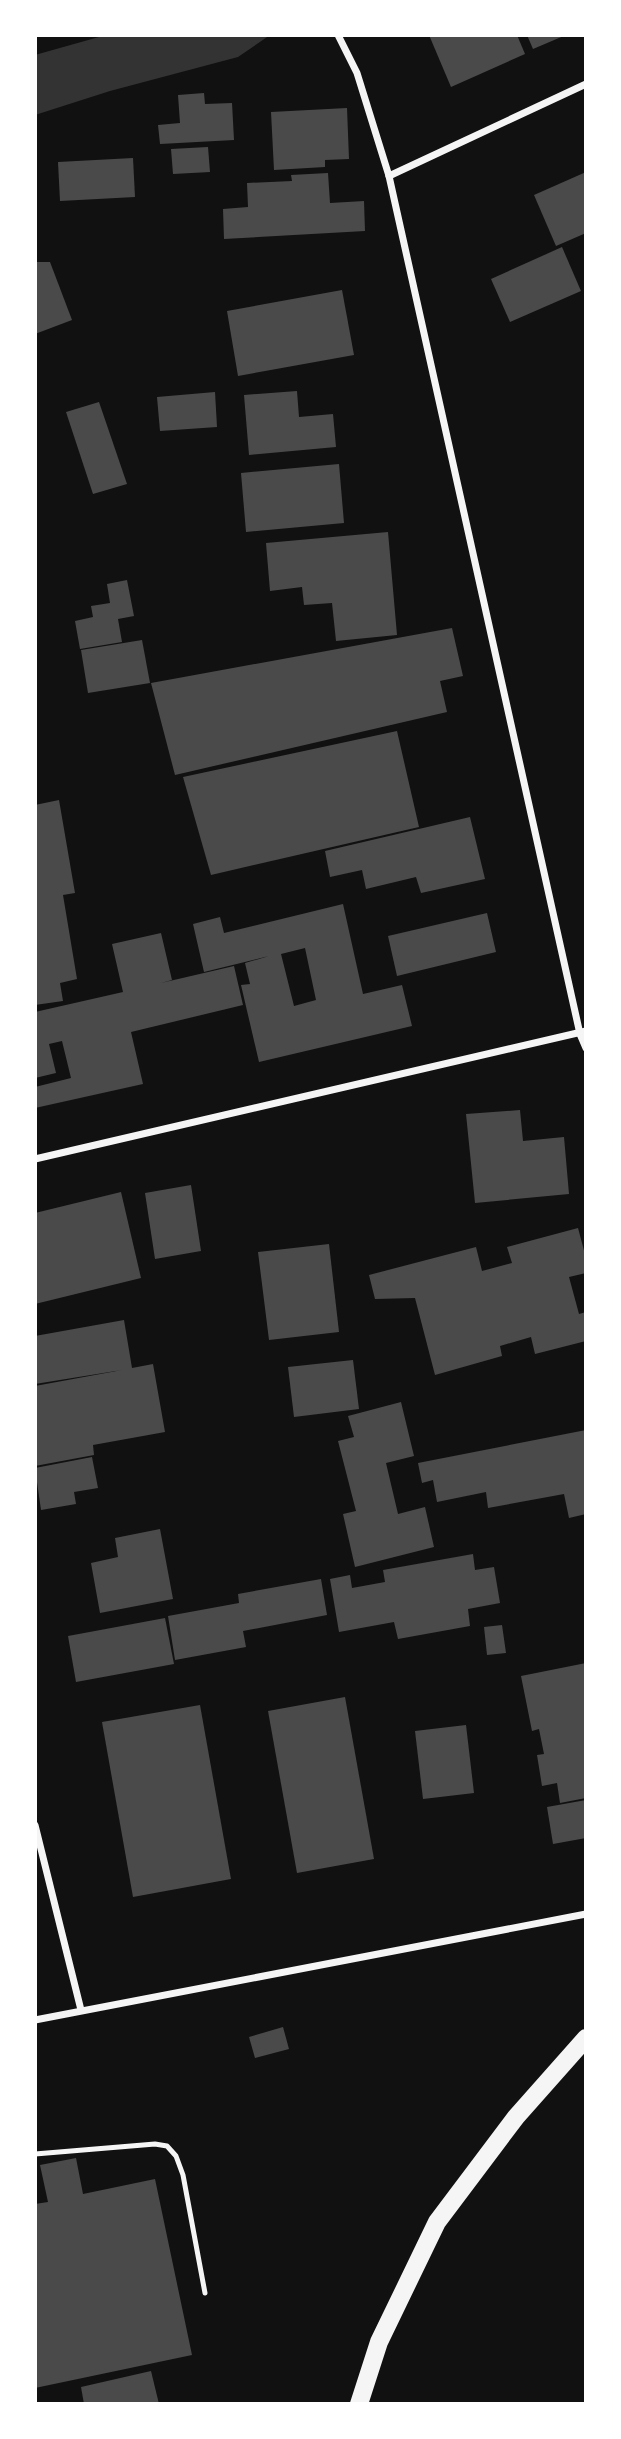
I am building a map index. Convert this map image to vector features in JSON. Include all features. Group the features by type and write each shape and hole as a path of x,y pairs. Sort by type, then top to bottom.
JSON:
{"main road":[{"path":"359,2404 379,2342 437,2222 516,2117 586,2038"}],"street":[{"path":"338,35 357,73 390,176 586,1048"},
{"path":"390,176 586,84"},
{"path":"35,1159 583,1033"},
{"path":"35,1825 81,2010"},
{"path":"35,2020 586,1914"}],"lane":[{"path":"35,2154 155,2144 167,2146 176,2156 183,2175 205,2293"}],"shaded area":[{"path":"106,35 270,35 238,57 110,91 35,115 35,55"}],"building":[{"path":"429,35 517,35 525,54 451,87"},
{"path":"527,35 566,35 533,49"},
{"path":"204,93 205,104 232,103 234,140 160,144 158,125 180,123 178,95"},
{"path":"347,108 349,159 325,160 325,167 274,170 271,112"},
{"path":"208,147 210,172 173,174 171,149"},
{"path":"133,158 135,197 60,201 58,162"},
{"path":"586,172 586,233 556,246 534,195"},
{"path":"328,173 330,203 364,201 365,231 224,239 223,209 248,207 247,183 292,181 291,175"},
{"path":"562,247 581,291 510,322 491,279"},
{"path":"35,262 50,262 72,320 35,334"},
{"path":"342,290 354,355 238,376 227,311"},
{"path":"297,391 299,417 333,414 336,447 249,455 244,395"},
{"path":"215,392 217,427 160,431 157,397"},
{"path":"99,402 127,484 93,494 66,412"},
{"path":"339,464 344,523 246,532 241,473"},
{"path":"388,532 397,635 336,641 332,603 304,605 302,587 270,591 266,543"},
{"path":"127,580 134,616 118,619 122,642 80,649 75,621 93,617 91,606 110,603 107,584"},
{"path":"452,628 463,676 440,681 447,712 175,775 151,683"},
{"path":"142,640 150,683 88,693 81,650"},
{"path":"397,731 419,827 211,875 183,777"},
{"path":"59,800 75,893 63,895 77,979 60,983 63,1001 35,1005 35,805"},
{"path":"470,817 485,879 421,893 416,877 366,889 362,870 330,877 325,851"},
{"path":"343,904 363,994 402,985 412,1026 259,1062 241,985 250,984 245,963 269,956 204,972 193,924 220,917 224,933","holes":["305,948 316,1000 294,1006 281,954"]},
{"path":"487,913 496,952 397,976 388,936"},
{"path":"161,933 172,980 161,983 234,966 243,1005 131,1032 143,1084 35,1108 35,1087 71,1078 62,1041 49,1044 56,1073 35,1078 35,1012 123,992 112,944"},
{"path":"520,1110 523,1141 564,1137 569,1194 475,1203 466,1114"},
{"path":"191,1185 201,1251 155,1259 145,1193"},
{"path":"121,1192 141,1278 35,1304 35,1213"},
{"path":"578,1228 586,1258 586,1273 569,1277 579,1314 586,1312 586,1341 535,1354 531,1337 500,1346 502,1356 435,1375 415,1298 375,1299 369,1275 476,1247 482,1271 512,1263 507,1247"},
{"path":"329,1244 339,1332 269,1340 258,1252"},
{"path":"124,1320 132,1368 153,1364 165,1432 93,1445 94,1455 35,1466 35,1386 122,1370 35,1384 35,1336"},
{"path":"353,1360 359,1409 294,1417 288,1367"},
{"path":"401,1402 414,1456 386,1463 398,1514 425,1507 434,1547 355,1567 343,1514 356,1511 338,1441 354,1437 348,1416"},
{"path":"586,1430 586,1514 569,1518 564,1494 488,1508 486,1492 437,1502 433,1480 422,1483 418,1463"},
{"path":"92,1457 98,1488 74,1492 76,1504 41,1510 35,1468"},
{"path":"160,1529 173,1599 100,1613 91,1563 118,1557 115,1538"},
{"path":"473,1554 475,1570 494,1567 500,1603 468,1609 470,1626 398,1639 394,1622 339,1632 330,1579 350,1575 352,1588 385,1582 383,1570"},
{"path":"321,1579 327,1615 243,1631 246,1647 175,1660 168,1616 239,1603 238,1594"},
{"path":"165,1618 174,1664 76,1682 68,1636"},
{"path":"502,1625 506,1653 487,1655 484,1627"},
{"path":"586,1663 586,1798 560,1803 557,1783 542,1786 537,1755 544,1754 539,1729 532,1731 521,1676"},
{"path":"345,1697 374,1859 297,1873 268,1711"},
{"path":"200,1705 231,1879 133,1897 102,1722"},
{"path":"466,1725 474,1793 423,1799 415,1731"},
{"path":"586,1800 586,1838 553,1844 547,1807"},
{"path":"283,2027 289,2049 255,2058 249,2037"},
{"path":"76,2158 83,2194 155,2179 192,2355 35,2388 35,2204 48,2202 40,2165"},
{"path":"151,2371 159,2404 84,2404 81,2387"}]}
